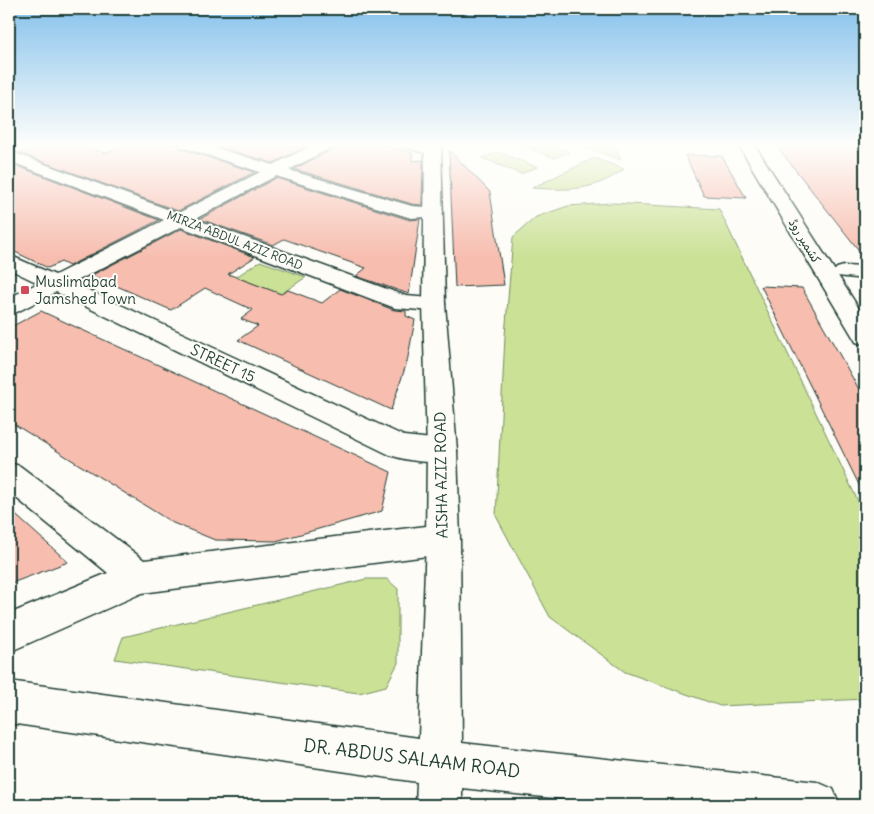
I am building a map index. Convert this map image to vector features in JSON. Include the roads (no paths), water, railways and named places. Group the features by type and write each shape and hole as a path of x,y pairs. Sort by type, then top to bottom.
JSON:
{"street":[{"name":"MIRZA ABDUL AZIZ ROAD","path":"80,182 403,303 434,304"},
{"path":"9,307 252,182"},
{"path":"314,182 411,212 434,212"},
{"name":"AISHA AZIZ ROAD","path":"429,182 434,212 434,304 442,451 443,539 439,805"},
{"name":"کشمیر روڈ","path":"769,182 865,337"},
{"name":"کشمیر روڈ","path":"788,182 855,273 865,303"},
{"name":"STREET 15","path":"9,261 400,447 442,451"},
{"path":"9,475 139,576"},
{"path":"9,633 139,576 443,539"},
{"name":"DR. ABDUS SALAAM ROAD","path":"9,702 439,764 816,805"}],"place":[{"name":"Muslimabad Jamshed Town","path":"25,290"}]}
